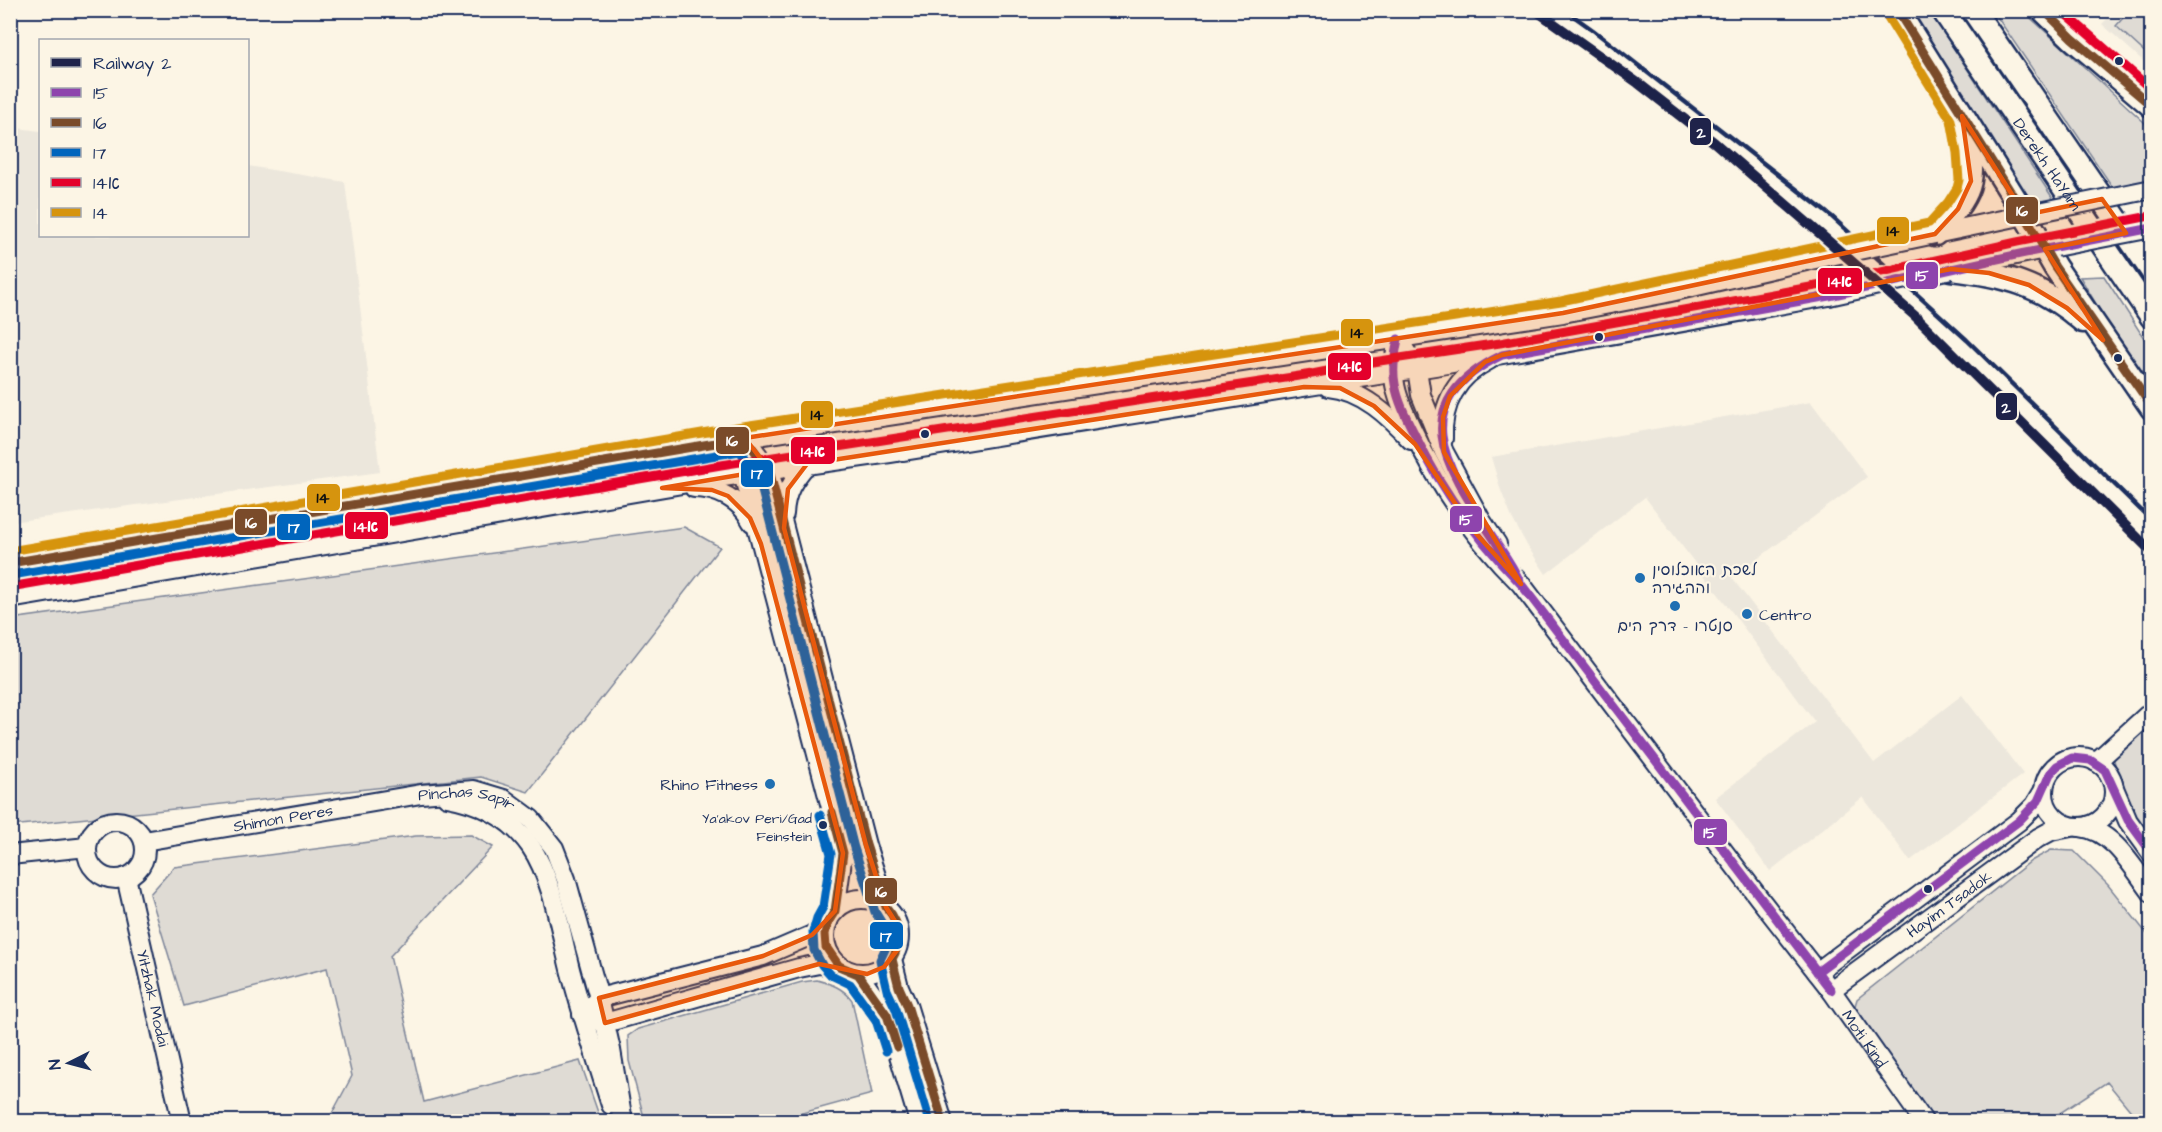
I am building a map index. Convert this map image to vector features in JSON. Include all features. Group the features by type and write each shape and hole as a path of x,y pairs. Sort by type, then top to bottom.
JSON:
{"main road":[{"path":"1897,10 2103,340 2151,408"},
{"name":"Derekh HaYam","path":"1943,10 2151,316"},
{"name":"Derekh HaYam","path":"1973,10 2151,270"},
{"path":"2043,10 2072,38 2150,103"},
{"path":"1935,234 1958,209 1968,193 1971,181 1970,151 1962,116"},
{"path":"1951,269 1989,273 2029,285 2067,308 2103,340"}],"street":[{"path":"10,563 745,438 1563,313 1662,294 1806,261 2151,189"},
{"path":"10,599 743,474 1502,355 1829,296 2151,228"},
{"name":"Moti Kind","path":"1398,339 1417,369 1421,395 1444,452 1481,520 1515,569 1521,584"},
{"name":"Moti Kind","path":"1398,339 1393,372 1399,399 1425,458 1473,530 1521,584 1831,990 1924,1122"},
{"path":"1444,452 1443,417 1450,396 1474,369 1502,355"},
{"path":"1314,386 1340,388 1363,399 1395,423 1425,458"},
{"path":"745,438 769,470 866,845 886,907 898,926 900,937 898,949 892,959 876,971 858,974"},
{"path":"745,438 743,474 843,853 831,916 825,934 826,947 839,966"},
{"path":"784,528 788,489 807,464"},
{"path":"662,488 699,488 728,496 750,519 761,544"},
{"path":"2096,762 2151,711"},
{"path":"2151,854 2125,815 2108,773 2096,762 2081,758 2065,760 2052,770 2044,790 2045,801 2052,815 2061,822 2093,830 2113,844 2151,893"},
{"path":"2075,827 2095,824 2107,813 2113,799 2112,783"},
{"name":"Pinchas Sapir","path":"421,794 474,790 504,799 518,808 537,826 554,848 566,879 599,998 623,1122"},
{"name":"Hayim Tsadok","path":"1817,972 2019,821 2035,805 2044,790"},
{"name":"Shimon Peres","path":"144,841 421,794"},
{"name":"Pinchas Sapir","path":"421,794 448,797 486,808 517,830 540,862 582,1015 617,1122"},
{"path":"117,821 132,825 144,841 143,861 137,870 126,877 116,879 106,877 98,872 88,857 87,847 96,829 107,822 117,821"},
{"name":"Hayim Tsadok","path":"1831,990 2040,836 2075,827"},
{"path":"10,855 87,847"},
{"name":"Yitzhak Modai","path":"126,877 182,1122"},
{"path":"886,907 865,899 854,900 843,904 812,935 763,956 599,998 582,1015 605,1023 799,968 819,964 839,966 858,974 887,1015 919,1122"},
{"path":"892,959 943,1122"}],"highlighted area":[{"path":"1962,116 2025,215 2102,199 2126,233 2045,249 2103,340 2067,308 2029,285 1989,273 1951,269 1502,355 1485,362 1450,396 1443,417 1444,452 1521,584 1473,530 1415,444 1374,406 1340,388 1304,387 807,464 788,489 784,528 866,845 886,907 898,926 898,949 884,967 867,974 819,964 605,1023 599,998 763,956 812,935 835,911 843,853 761,544 750,518 728,496 712,490 662,488 769,470 745,438 1563,313 1935,234 1958,209 1971,181"}],"shaded area":[{"path":"2130,10 2151,11 2151,58 2116,26"},
{"path":"1906,11 1929,11 2056,203 2032,212"},
{"path":"1993,11 2023,11 2144,122 2151,132 2151,187 2118,195"},
{"path":"2115,11 2151,11 2151,68 2102,24"},
{"path":"10,127 39,131 39,237 249,237 249,166 345,182 380,472 11,522"},
{"path":"2104,276 2151,349 2151,388 2117,339 2080,277"},
{"name":"Centro","path":"1811,402 1867,477 1732,578 1874,763 1962,695 2023,774 1910,861 1863,797 1770,871 1715,798 1815,722 1645,497 1546,574 1512,518 1491,457"},
{"path":"684,527 720,547 528,792 481,777 11,826 11,619"},
{"path":"2151,718 2151,843 2126,799 2112,752"},
{"path":"471,835 493,847 390,956 424,1102 580,1061 601,1121 328,1121 352,1076 327,968 184,1006 150,894 174,867 416,836"},
{"path":"2051,850 2074,851 2108,885 2151,939 2151,1121 2139,1121 2107,1082 2048,1121 1928,1121 1854,1009 1857,999 2031,861"},
{"path":"817,980 837,987 852,1000 872,1094 773,1121 645,1121 629,1061 628,1036 638,1029 802,982"}],"railway":[{"path":"1565,10 1831,216 1967,340 2152,521"}],"rail line":[{"name":"2","path":"1535,10 1638,83 1715,143 1915,316 2152,552"}],"transit line":[{"name":"16","path":"1897,10 2055,267 2152,407"},
{"name":"16","path":"2044,10 2072,38 2152,106"},
{"name":"14א","path":"2061,10 2152,90"},
{"name":"14","path":"10,551 743,426 1561,301 1929,223 1948,202 1959,180 1951,120 1887,16"},
{"name":"14א","path":"10,587 721,465 1500,343 1827,284 2017,242 2150,216"},
{"name":"15","path":"1521,584 1511,564 1458,482 1448,459 1442,436 1443,414 1453,393 1472,374 1502,355 1829,296 2152,228"},
{"name":"15","path":"1398,339 1394,373 1398,397 1426,456 1449,495 1490,550 1521,584 1831,990"},
{"name":"16","path":"10,563 745,438 769,470 866,845 886,907 897,925 898,945 892,959 899,987 907,1005 943,1122"},
{"name":"17","path":"12,575 740,451 758,475 854,848 875,912 886,930 887,945 880,960 887,990 896,1009 930,1122"},
{"name":"15","path":"1817,972 2019,821 2038,801 2050,774 2057,766 2072,758 2090,760 2105,770 2128,820 2152,853"},
{"name":"16","path":"832,812 843,853 835,911 828,922 825,934 826,947 839,966 858,974 887,1015 897,1047"},
{"name":"17","path":"820,815 831,854 823,907 813,932 814,950 822,965 831,975 850,984 876,1020 886,1051"}],"place":[{"name":"לשכת האוכלוסין וההגירה","path":"1640,578"},
{"name":"סנטרו - דרך הים","path":"1675,606"},
{"name":"Centro","path":"1747,614"},
{"name":"Rhino Fitness","path":"770,784"},
{"name":"Ya'akov Peri/Gad Feinstein","path":"823,825"}]}
